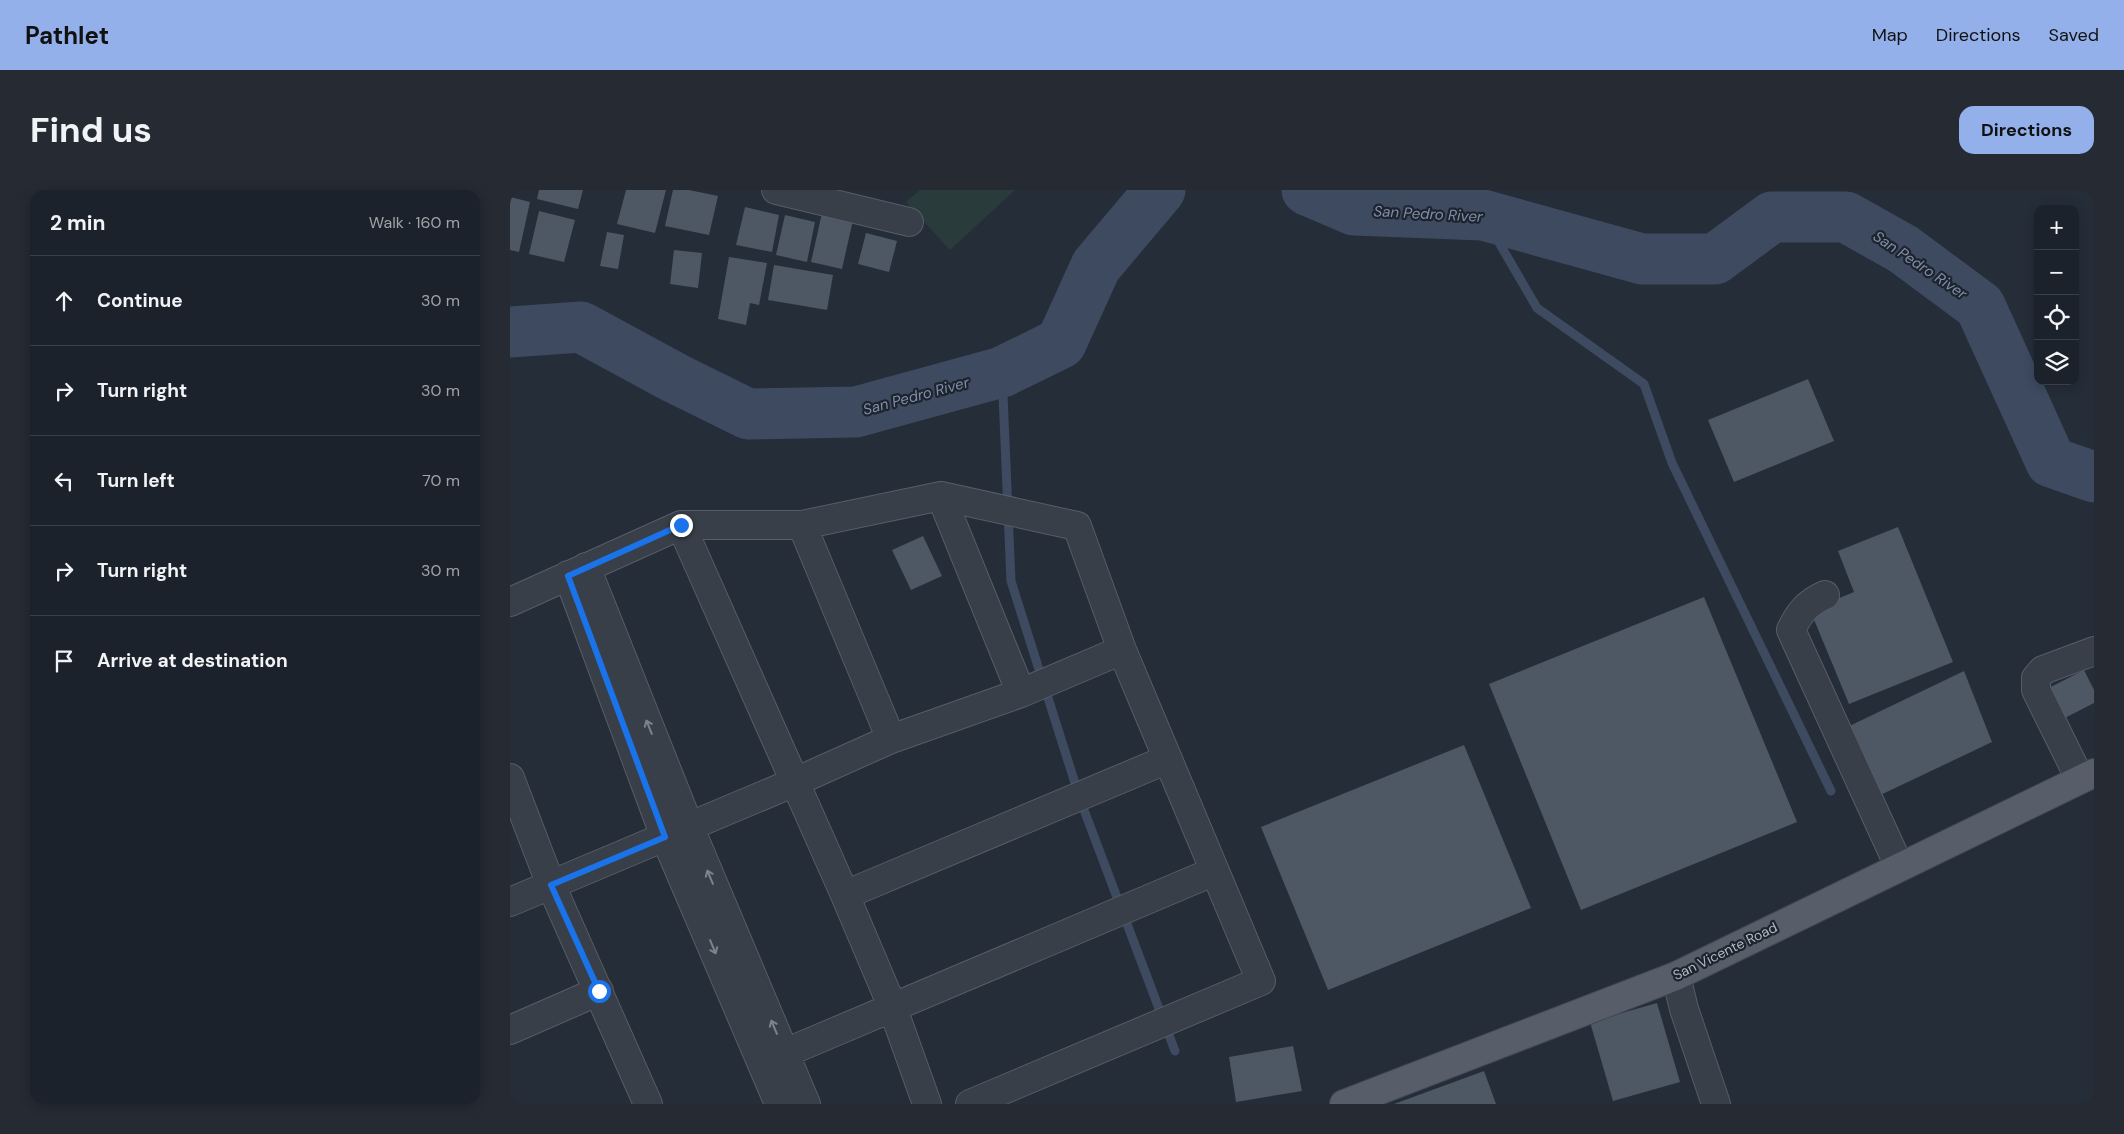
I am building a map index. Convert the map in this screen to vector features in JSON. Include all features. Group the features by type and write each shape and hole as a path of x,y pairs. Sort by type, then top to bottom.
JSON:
{"main road":[{"name":"San Vicente Road","path":"1344,1104 1676,976 2087,776"}],"street":[{"path":"776,190 909,222"},
{"path":"941,496 1021,693"},
{"path":"510,602 681,525 802,525 941,496 1077,526 1122,650 1261,981 970,1104"},
{"path":"681,525 845,895 892,1006 927,1104"},
{"path":"802,525 891,739"},
{"path":"577,571 779,1104"},
{"path":"1825,595 1811,602 1799,614 1791,630 1899,866"},
{"path":"510,902 795,782 891,739 1021,693 1122,650"},
{"path":"2087,776 2036,690 2036,678 2043,670 2094,651"},
{"path":"845,895 1168,759"},
{"path":"510,778 551,885 648,1104"},
{"path":"677,832 784,1052 806,1104"},
{"path":"784,1052 1215,871"},
{"path":"1676,976 1684,1010 1716,1104"},
{"path":"510,1030 599,991"}],"shaded area":[{"path":"920,190 1015,190 950,250 906,202"}],"building":[{"path":"539,190 583,190 578,209 537,199"},
{"path":"626,190 666,190 655,233 617,224"},
{"path":"673,190 689,190 718,196 709,235 665,226"},
{"path":"510,197 530,202 519,252 510,250"},
{"path":"745,207 779,215 772,252 736,245"},
{"path":"539,211 575,220 564,262 529,254"},
{"path":"822,213 853,220 842,269 811,262"},
{"path":"785,215 815,222 807,262 776,255"},
{"path":"607,232 624,235 618,269 600,266"},
{"path":"866,233 897,241 889,272 858,264"},
{"path":"674,250 702,253 698,288 670,284"},
{"path":"729,257 767,263 759,305 750,303 746,325 718,319"},
{"path":"774,265 833,275 827,310 768,300"},
{"path":"1808,379 1834,441 1734,482 1708,420"},
{"path":"1898,527 1953,662 1849,704 1810,610 1854,592 1838,551"},
{"path":"923,536 942,576 911,590 892,550"},
{"path":"1704,597 1797,822 1581,910 1489,684"},
{"path":"2084,670 2094,690 2094,703 2057,722 2041,692"},
{"path":"1964,671 1992,742 1872,799 1839,731"},
{"path":"1464,745 1531,908 1328,990 1261,827"},
{"path":"1657,1003 1680,1082 1613,1101 1590,1022"},
{"path":"1293,1046 1302,1091 1236,1102 1229,1057"},
{"path":"1484,1071 1496,1104 1394,1104"}],"waterway":[{"name":"San Pedro River","path":"510,332 581,327 675,378 748,414 856,412 1002,372 1061,343 1096,266 1160,190"},
{"name":"San Pedro River","path":"1307,190 1354,210 1483,215 1642,259 1715,259 1772,217 1846,217 1903,249 1980,306 2051,462 2094,477"},
{"path":"1483,215 1537,308 1644,384 1672,463 1831,791"},
{"path":"1002,372 1011,581 1081,802 1175,1051"}],"route":[{"path":"599,991 551,885 665,837 568,576 681,525"}]}
